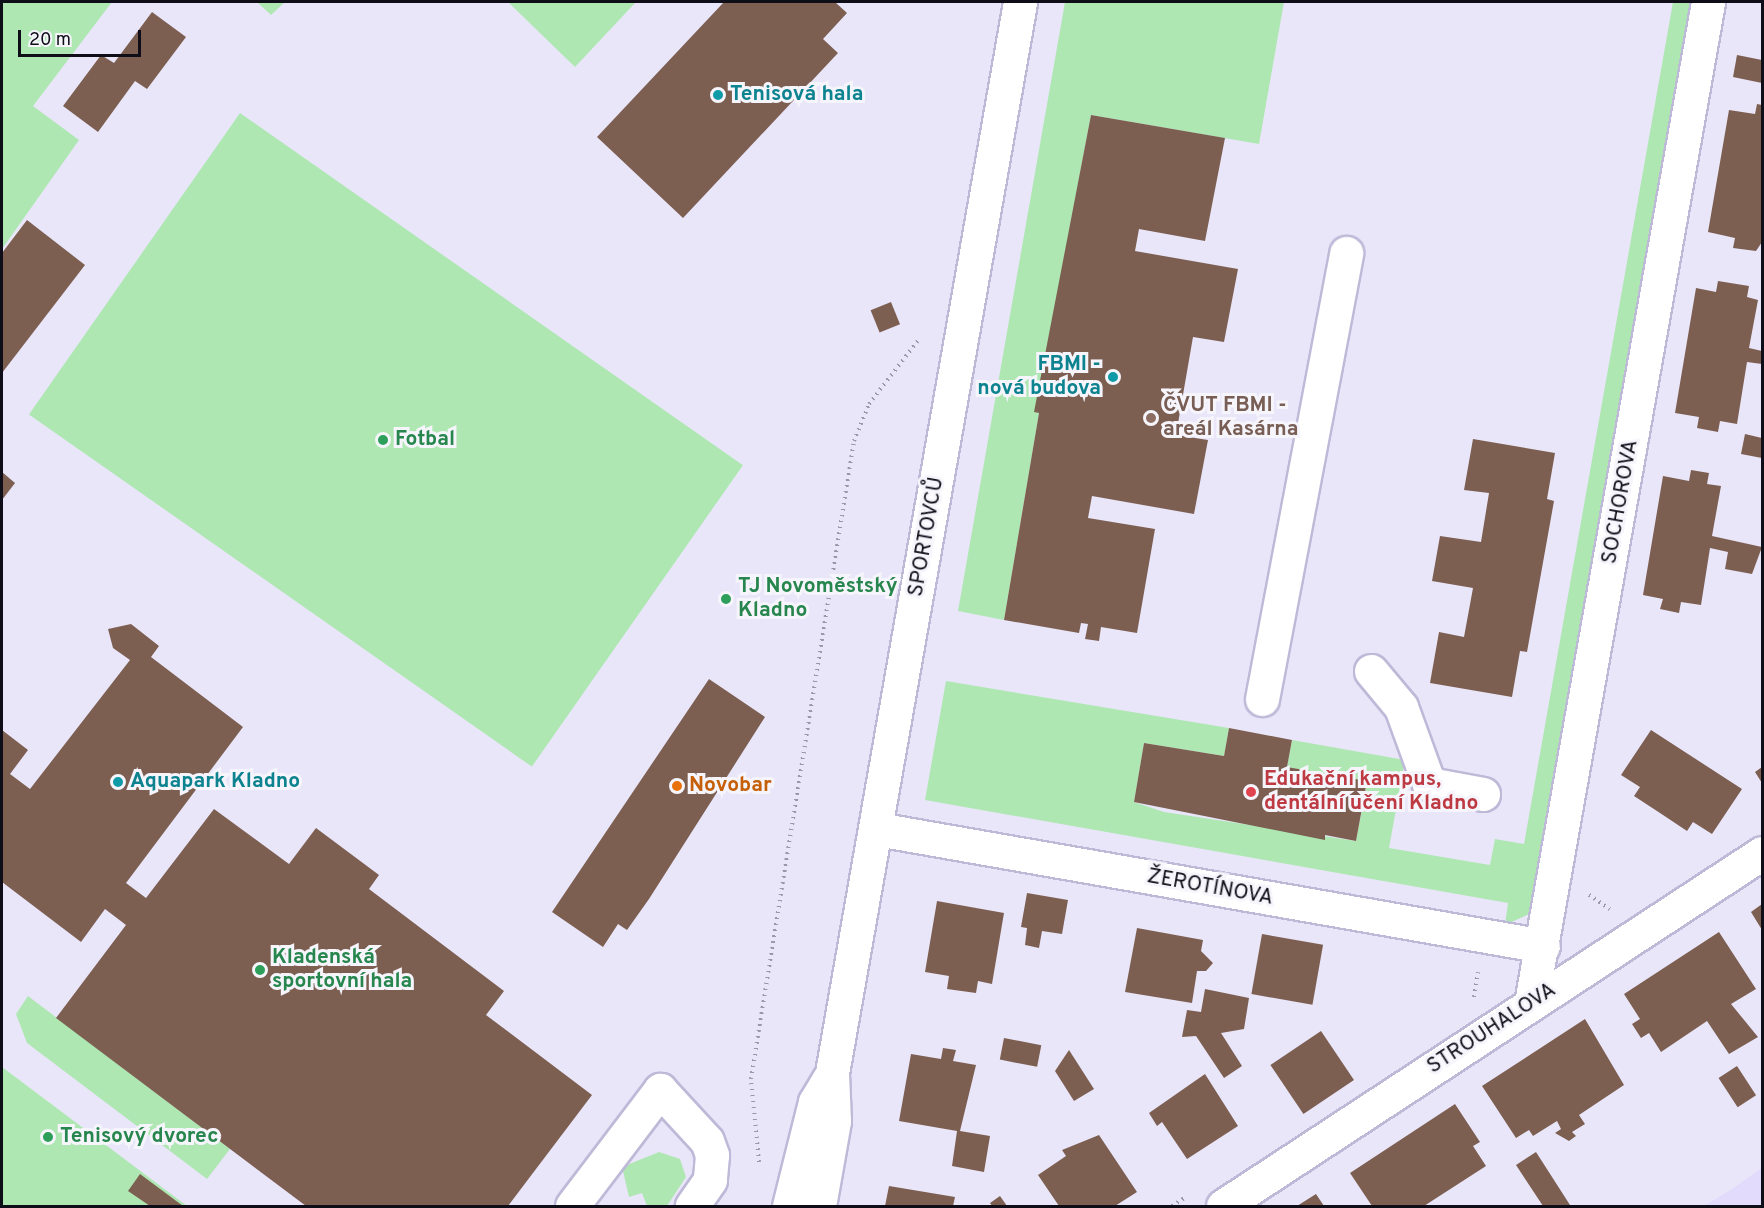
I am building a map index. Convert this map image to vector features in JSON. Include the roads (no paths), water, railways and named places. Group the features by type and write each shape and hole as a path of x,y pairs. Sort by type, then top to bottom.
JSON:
{"street":[{"name":"SPORTOVCŮ","path":"819,1206 834,1121 832,1072 878,830 1020,2"},
{"name":"SOCHOROVA","path":"1531,1003 1543,946 1708,2"},
{"path":"1262,699 1346,253"},
{"path":"1371,671 1401,708 1429,784 1483,794"},
{"name":"ŽEROTÍNOVA","path":"878,830 1543,946"},
{"name":"STROUHALOVA","path":"1222,1206 1762,853"},
{"name":"SPORTOVCŮ","path":"789,1206 815,1102 832,1072"},
{"path":"572,1206 660,1090 707,1142 712,1155 710,1180 692,1206"}],"place":[{"name":"Tenisová hala","path":"718,95"},
{"name":"FBMI - nová budova","path":"1113,377"},
{"name":"ČVUT FBMI - areál Kasárna","path":"1151,418"},
{"name":"Fotbal","path":"383,440"},
{"name":"TJ Novoměstský Kladno","path":"726,599"},
{"name":"Aquapark Kladno","path":"118,782"},
{"name":"Novobar","path":"677,786"},
{"name":"Edukační kampus, dentální učení Kladno","path":"1251,792"},
{"name":"Kladenská sportovní hala","path":"260,970"},
{"name":"Tenisový dvorec","path":"48,1137"}]}
